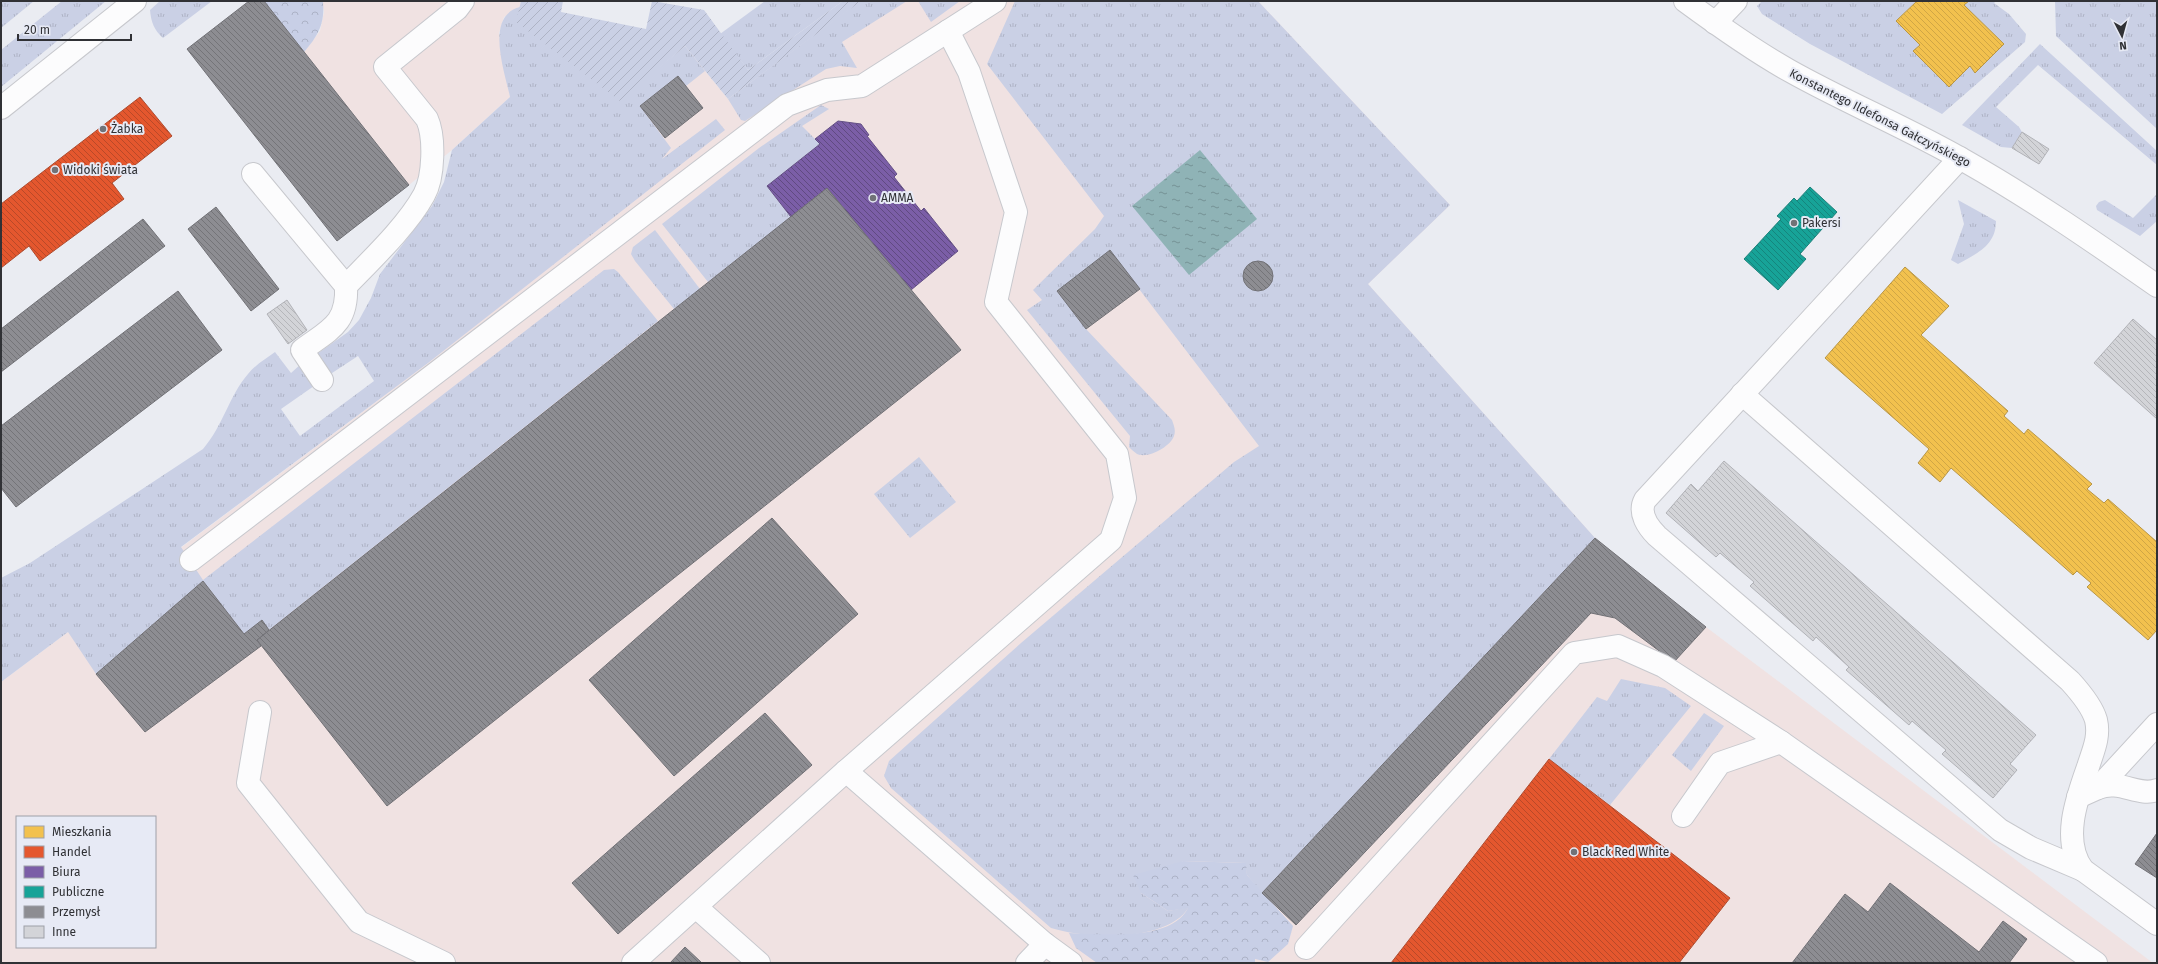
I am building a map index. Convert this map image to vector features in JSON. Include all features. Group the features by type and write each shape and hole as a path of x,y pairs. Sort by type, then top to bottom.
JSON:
{"street":[{"path":"1,108 135,1"},
{"path":"346,286 408,218 425,194 429,177 432,145 427,119 385,67 457,9 463,1"},
{"path":"191,560 787,105 827,90 862,86 995,1"},
{"name":"Konstantego Ildefonsa Gałczyńskiego","path":"1685,1 1715,23 1790,71 1916,133 2068,223 2157,286"},
{"path":"1715,23 1736,1"},
{"path":"632,963 846,772 1111,540 1125,498 1118,454 996,302 1016,212 969,72 948,31"},
{"path":"1960,158 1643,502 1643,514 1650,528 2000,830 2031,848 2083,870 2157,924"},
{"path":"253,174 346,286 346,305 341,319 302,350 322,380"},
{"path":"1742,394 2070,682 2080,693 2096,718 2097,733 2095,748 2078,798 2072,839 2075,860 2083,870"},
{"path":"1306,948 1574,653 1618,646 1663,666 1781,742 2096,963"},
{"path":"260,712 248,783 359,922 444,963"},
{"path":"2098,788 2157,724"},
{"path":"1683,816 1720,763 1781,742"},
{"path":"846,772 1045,944 1071,963"},
{"path":"2078,798 2098,788 2117,785 2146,791 2157,790"},
{"path":"696,907 759,963"},
{"path":"1027,963 1045,944"}],"shaded area":[{"path":"322,1 521,1 520,7 504,17 499,33 510,97 452,150 409,185 304,52 320,31 324,12"},
{"path":"860,1 1258,1 1450,205 1368,284 1595,538 1706,627 2153,963 1,963 1,682 428,363 530,282 620,101 685,46 728,99"}],"green space":[{"path":"1,1 34,1 1,28"},
{"path":"62,1 106,1 1,87 1,50"},
{"path":"160,1 212,1 163,38 154,26 150,10"},
{"path":"264,1 323,2 323,16 320,29 304,52"},
{"path":"521,1 563,1 561,12 646,29 652,1 704,10 748,70 843,1 861,1 728,99 685,46 620,101 516,22"},
{"path":"765,1 843,1 748,70 720,34"},
{"path":"860,1 907,1 842,42 857,68 840,66 826,69 745,121 741,120 728,99"},
{"path":"918,1 960,1 931,22"},
{"path":"1015,1 1258,1 1450,205 1368,284 1595,538 1262,893 1247,875 1245,863 1183,861 1141,893 1168,911 1189,907 1178,919 1163,927 1125,935 1104,936 1066,932 1051,928 891,788 884,776 889,761 1021,643 1234,462 1259,446 1110,251 1057,291 1086,329 1172,420 1175,430 1174,436 1172,440 1163,448 1147,455 1142,455 1137,454 1129,447 1130,436 1027,310 1042,300 1033,290 1095,229 1104,216 987,64"},
{"path":"1762,1 1917,1 1896,21 1920,45 1914,51 1970,66 1975,72 2003,44 1964,5 1969,1 1996,1 1994,3 2009,14 2026,34 2025,42 1942,114 1810,44 1762,14 1757,6"},
{"path":"2055,1 2157,1 2157,129 2056,36"},
{"path":"520,7 658,68 685,46 705,71 686,86 678,76 640,106 671,148 662,159 716,119 725,130 428,363 181,547 203,580 604,270 614,269 618,272 658,321 269,630 262,620 244,634 203,581 96,674 68,632 1,682 1,578 30,563 203,449 216,431 241,383 251,370 258,364 275,352 291,373 301,364 314,386 281,409 300,436 374,381 358,356 329,375 317,354 348,332 359,320 371,298 380,274 432,206 444,182 452,150 510,97 501,60 500,33 503,21 509,12"},
{"path":"2040,44 2157,151 2157,165 2038,65 1996,107 2019,127 2022,132 2012,148 2001,147 1962,125"},
{"path":"821,105 829,109 802,126 820,144 767,186 791,217 708,282 662,224 759,148"},
{"path":"2157,194 2157,221 2140,236 2097,210 2096,206 2099,202 2105,200 2133,218"},
{"path":"1958,200 1996,221 1993,236 1989,242 1979,252 1958,264 1951,260 1964,224"},
{"path":"655,230 700,289 674,309 631,254 633,247"},
{"path":"919,457 956,502 910,538 874,494"},
{"path":"1621,679 1665,688 1691,706 1610,805 1549,759 1597,697 1607,701"},
{"path":"1704,713 1724,726 1691,771 1672,755"},
{"path":"1183,861 1246,863 1247,875 1293,926 1288,944 1268,962 1255,959 1255,963 1097,963 1076,948 1069,933 1134,934 1152,931 1167,926 1179,919 1188,908 1168,911 1141,893 1133,875"}],"water":[{"path":"1200,150 1257,219 1189,275 1132,206"}],"building: Mieszkania":[{"path":"1917,1 1969,1 1964,5 2004,44 1975,73 1970,66 1949,87 1913,51 1920,45 1896,21"},
{"path":"1905,267 1949,306 1921,335 2008,411 2004,416 2024,434 2028,429 2092,484 2087,489 2104,503 2108,499 2157,542 2157,630 2148,640 2087,587 2091,583 2077,571 2073,575 1951,468 1940,482 1918,463 1929,449 1825,358"}],"building: Handel":[{"path":"140,97 172,136 112,183 124,199 40,261 29,246 1,268 1,204"},
{"name":"Black Red White","path":"1549,759 1730,898 1679,963 1391,963"}],"building: Biura":[{"name":"AMMA","path":"838,121 861,124 869,135 867,136 897,174 894,177 921,211 924,208 958,251 911,290 827,188 791,217 767,186 820,144 815,139"}],"building: Publiczne":[{"path":"1810,187 1837,212 1800,254 1806,259 1778,290 1744,259 1781,219 1777,216 1794,198 1797,201"}],"building: Przemysł":[{"path":"249,1 264,1 409,185 337,241 187,49"},
{"path":"678,76 703,108 665,138 640,106"},
{"path":"827,188 961,350 387,806 257,640"},
{"path":"216,207 279,289 251,311 188,229"},
{"path":"143,219 165,246 1,372 1,329"},
{"path":"1110,250 1140,289 1086,329 1057,291"},
{"path":"1258,261 1264,262 1272,270 1272,282 1264,290 1258,291 1252,290 1244,282 1243,276 1244,270 1252,262"},
{"path":"178,291 222,350 16,507 1,488 1,426"},
{"path":"772,518 858,614 674,776 589,680"},
{"path":"1595,538 1706,627 1674,662 1615,618 1591,613 1296,925 1262,893"},
{"path":"203,581 244,634 262,620 269,630 257,640 261,646 145,732 96,674"},
{"path":"765,713 812,765 618,934 572,883"},
{"path":"2157,833 2157,878 2135,864"},
{"path":"1890,883 1979,952 2003,921 2027,939 2009,963 1792,963 1845,894 1868,912"},
{"path":"685,947 702,963 670,963"}],"building: Inne":[{"path":"2022,132 2049,149 2039,164 2012,148"},
{"path":"287,300 307,330 288,344 267,314"},
{"path":"2133,319 2157,340 2157,419 2094,363"},
{"path":"1724,461 2036,735 2010,764 2017,770 1993,798 1942,754 1946,750 1912,721 1909,725 1846,670 1849,667 1816,637 1813,641 1750,586 1754,582 1720,553 1716,557 1666,513 1691,484 1698,491"}],"place":[{"name":"Żabka","path":"103,129"},
{"name":"Widoki świata","path":"55,170"},
{"name":"AMMA","path":"873,198"},
{"name":"Pakersi","path":"1794,223"},
{"name":"Black Red White","path":"1574,852"}]}
